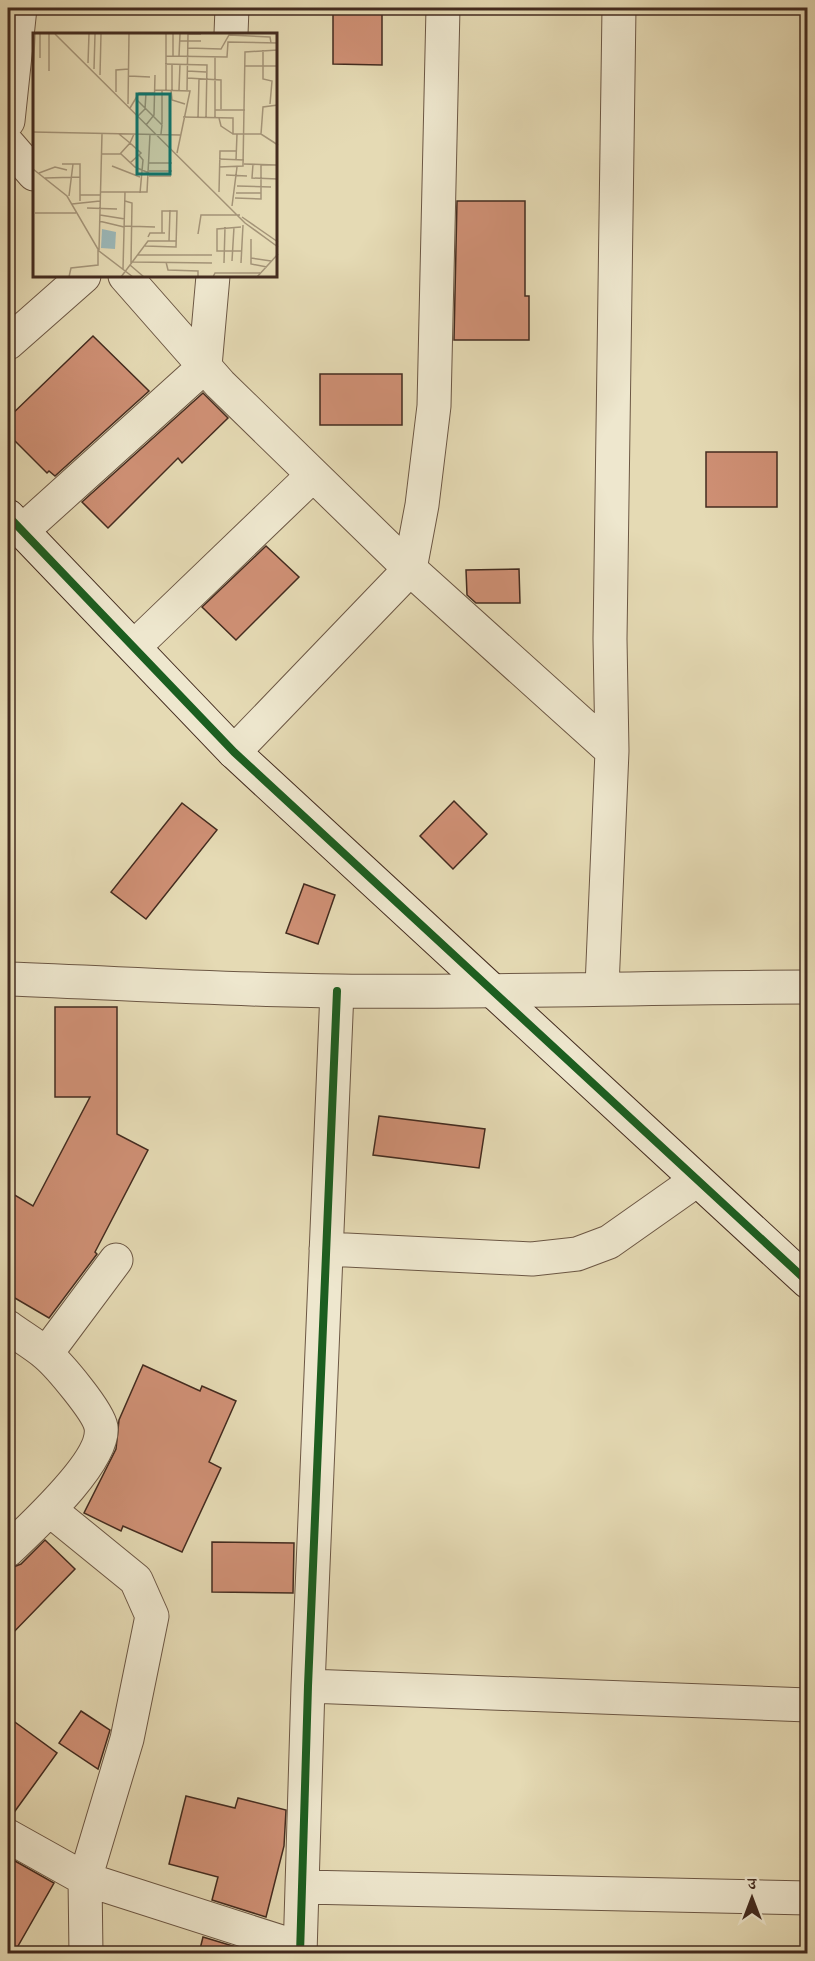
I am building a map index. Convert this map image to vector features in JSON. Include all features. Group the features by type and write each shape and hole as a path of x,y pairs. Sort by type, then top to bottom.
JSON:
{"street":[{"path":"8,121 24,69 20,8"},
{"path":"231,33 232,8"},
{"path":"234,752 410,569 422,505 434,406 443,8"},
{"path":"602,987 612,751 610,639 620,8"},
{"path":"8,144 33,173"},
{"path":"8,343 82,278"},
{"path":"126,278 220,384 313,475 410,569 612,751"},
{"path":"213,278 205,366 15,523 234,752 807,1282"},
{"path":"134,647 313,475"},
{"path":"8,979 337,991 495,992 602,987 807,987"},
{"path":"8,1836 85,1879 300,1951 308,1686 337,991"},
{"path":"326,1249 532,1259 577,1254 609,1242 697,1180"},
{"path":"46,1354 116,1260"},
{"path":"8,1328 46,1354 81,1393 101,1426 100,1442 91,1459 50,1510 8,1550"},
{"path":"50,1510 136,1580 152,1616 127,1739 85,1879 86,1953"},
{"path":"308,1686 807,1705"},
{"path":"303,1887 807,1898"}],"building":[{"path":"333,8 382,8 382,65 333,64"},
{"path":"457,201 525,201 525,296 529,296 529,340 454,340"},
{"path":"93,336 149,391 55,476 49,471 47,473 8,434 8,418"},
{"path":"320,374 402,374 402,425 320,425"},
{"path":"203,393 228,418 182,463 178,458 108,528 82,502"},
{"path":"706,452 777,452 777,507 706,507"},
{"path":"266,546 299,577 236,640 202,607"},
{"path":"519,569 520,603 476,603 467,595 466,570"},
{"path":"454,801 487,834 453,869 420,836"},
{"path":"182,803 217,830 146,919 111,892"},
{"path":"304,884 335,895 318,944 286,933"},
{"path":"55,1007 117,1007 117,1134 148,1150 95,1252 97,1254 49,1318 8,1294 8,1191 33,1206 90,1097 55,1097"},
{"path":"379,1116 485,1129 479,1168 373,1155"},
{"path":"143,1365 200,1391 202,1386 236,1401 209,1462 221,1468 182,1552 123,1526 121,1531 84,1513 116,1449 119,1420"},
{"path":"45,1540 75,1569 8,1638 8,1569 21,1564"},
{"path":"212,1542 294,1543 293,1593 212,1592"},
{"path":"81,1711 110,1730 98,1769 59,1743"},
{"path":"8,1717 57,1753 10,1818 8,1817"},
{"path":"186,1796 235,1808 238,1798 286,1810 284,1846 266,1917 212,1900 218,1877 169,1864"},
{"path":"8,1857 54,1883 14,1953 8,1953"},
{"path":"203,1937 256,1953 199,1953"}],"cycle path":[{"path":"8,516 234,752 808,1282"},
{"path":"300,1954 308,1686 337,991"}]}
